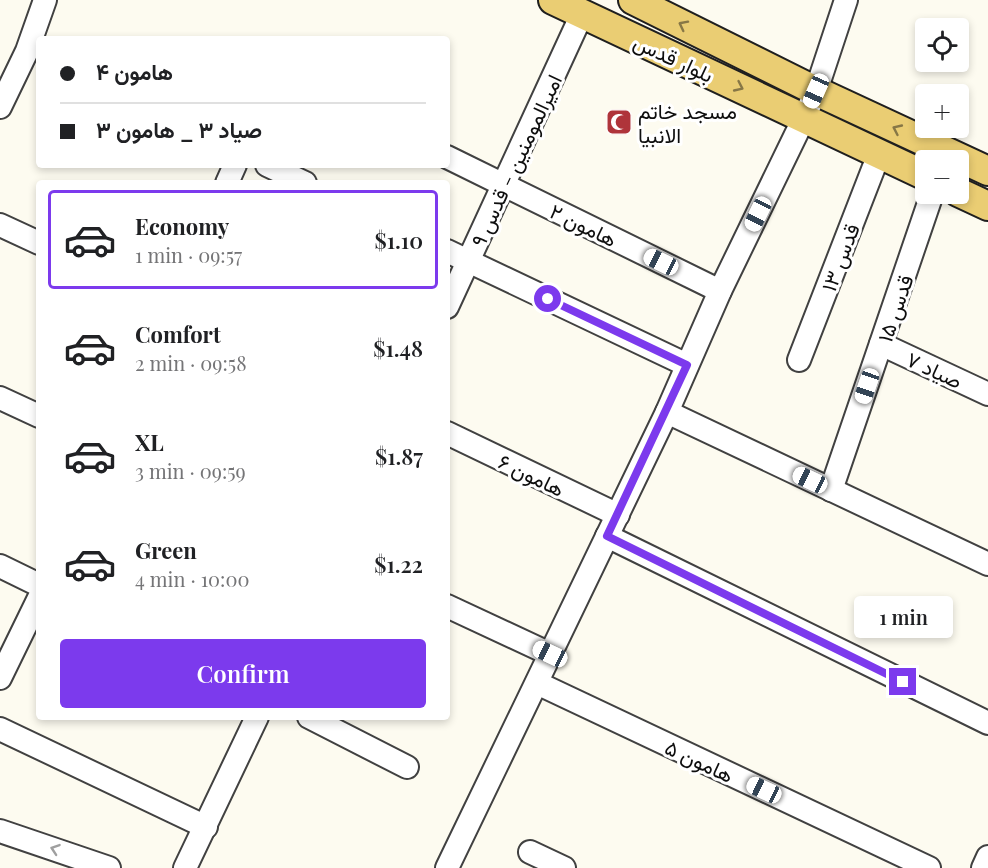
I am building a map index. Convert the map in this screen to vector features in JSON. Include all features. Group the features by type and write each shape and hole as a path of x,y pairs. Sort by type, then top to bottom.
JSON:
{"main road":[{"name":"بلوار قدس","path":"553,0 915,171"},
{"name":"بلوار قدس","path":"633,0 816,91 988,171"},
{"path":"969,197 988,206"}],"street":[{"path":"37,36 45,0"},
{"path":"450,862 618,515 667,412 720,291 804,118 816,91 846,0"},
{"name":"امیرالمومنین - قدس ۹","path":"450,300 582,14"},
{"path":"0,107 33,53"},
{"name":"قدس ۱۳","path":"799,360 879,154"},
{"name":"هامون ۲","path":"450,159 720,291"},
{"path":"273,168 299,180"},
{"name":"قدس ۱۵","path":"831,489 929,204"},
{"path":"0,225 36,242"},
{"path":"450,252 687,365"},
{"name":"صیاد ۷","path":"881,344 988,394"},
{"path":"0,398 36,415"},
{"path":"667,412 988,564"},
{"name":"هامون ۶","path":"450,434 618,515"},
{"path":"607,536 988,723"},
{"path":"0,566 36,584"},
{"path":"0,678 36,604"},
{"path":"450,607 550,654"},
{"name":"هامون ۵","path":"537,683 928,868"},
{"path":"185,868 256,720"},
{"path":"315,720 407,767"},
{"path":"0,729 206,827"},
{"path":"2,839 109,868"},
{"path":"530,852 564,868"},
{"path":"983,868 988,857"}],"place":[{"name":"مسجد خاتم الانبیا","path":"619,122"}],"route":[{"path":"548,299 687,365 667,412 607,536 903,682"}]}
